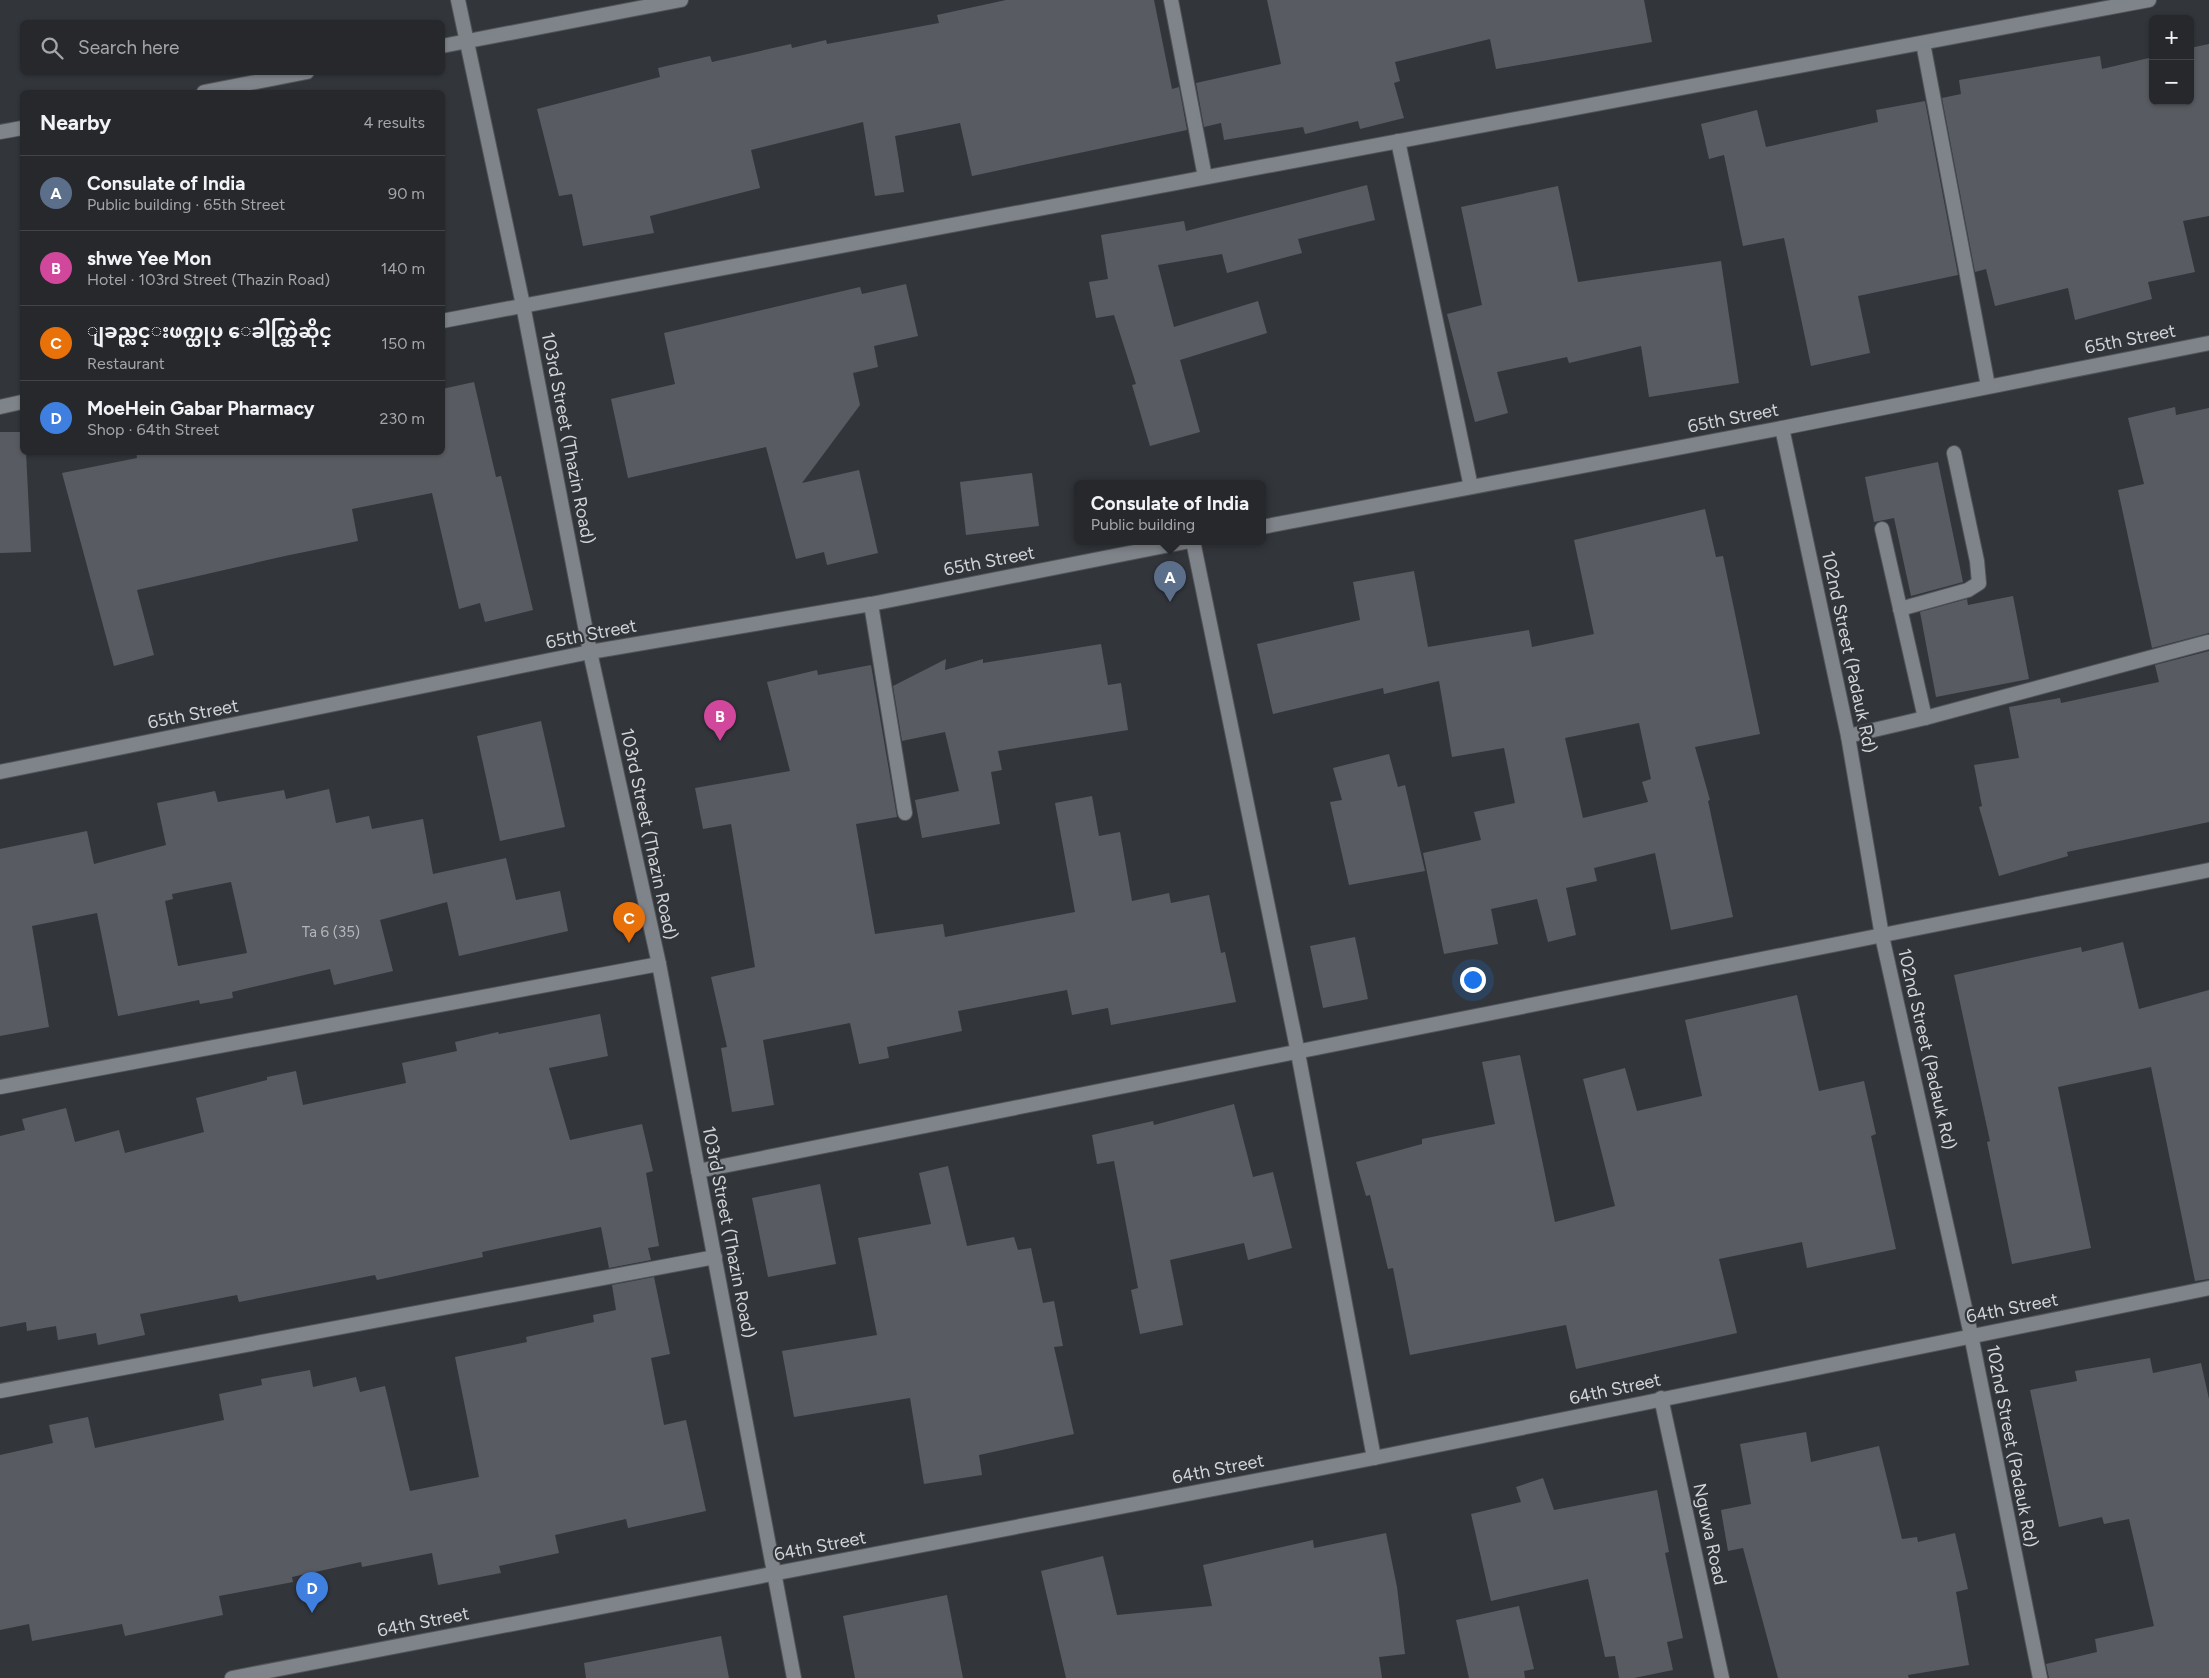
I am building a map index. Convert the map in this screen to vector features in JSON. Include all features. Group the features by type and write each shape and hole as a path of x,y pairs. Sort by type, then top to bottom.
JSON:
{"street":[{"name":"103rd Street (Thazin Road)","path":"458,0 523,305 590,652 659,964 794,1678"},
{"path":"445,46 681,0"},
{"path":"1171,0 1205,177"},
{"path":"445,320 2150,0"},
{"path":"1923,43 1988,386"},
{"path":"214,90 292,75"},
{"path":"0,132 20,128"},
{"path":"1398,141 1471,487"},
{"name":"65th Street","path":"1266,526 1782,428 2209,343"},
{"path":"0,407 20,402"},
{"name":"102nd Street (Padauk Rd)","path":"1782,428 1848,736 1882,936 1971,1335 2040,1678"},
{"path":"1900,608 1968,590 1979,583 1954,453"},
{"path":"1882,529 1925,718"},
{"name":"65th Street","path":"0,772 590,652 871,604 1172,545"},
{"path":"1193,545 1298,1053 1374,1458"},
{"path":"871,604 905,812"},
{"path":"1848,736 1925,718 2208,642"},
{"path":"698,1171 2209,870"},
{"path":"0,1087 659,964"},
{"path":"0,1391 715,1257"},
{"name":"64th Street","path":"232,1678 1374,1458 1661,1398 2209,1288"},
{"name":"Nguwa Road","path":"1661,1398 1722,1678"}],"building":[{"path":"1006,0 1154,0 1172,89 1179,87 1187,130 972,176 960,123 895,136 904,192 875,196 863,122 751,150 760,188 650,216 654,233 583,246 572,194 559,196 537,109 660,77 658,68 710,56 712,62 791,44 792,48 826,40 827,44 939,23 937,15"},
{"path":"1267,0 1644,0 1652,42 1496,69 1490,39 1395,62 1400,81 1394,83 1404,118 1360,129 1358,121 1305,134 1303,127 1224,140 1221,123 1204,127 1196,83 1281,64"},
{"path":"2209,44 2209,216 2183,221 2195,272 2148,282 2152,299 2075,320 2068,288 1995,306 1986,269 1975,272 1942,98 1961,94 1959,80 2100,56 2102,69 2149,58 2149,105 2194,105 2194,47"},
{"path":"1925,101 1958,275 1858,296 1870,353 1811,366 1784,238 1743,246 1724,155 1709,159 1701,124 1757,110 1766,147 1878,122 1876,110"},
{"path":"1367,185 1375,220 1298,239 1302,253 1227,273 1222,254 1158,265 1174,327 1258,301 1267,333 1180,360 1200,432 1150,446 1132,385 1136,384 1114,315 1096,318 1089,282 1108,279 1101,235 1184,221 1186,231"},
{"path":"1558,186 1578,282 1721,261 1739,383 1649,397 1641,346 1569,363 1567,357 1497,372 1508,413 1475,422 1447,314 1482,305 1461,207"},
{"path":"906,284 918,336 874,346 878,367 853,373 860,405 802,483 859,470 878,553 827,565 824,552 796,559 766,447 628,478 611,399 675,384 664,333 860,287 862,294"},
{"path":"474,382 496,477 501,476 533,610 485,622 480,603 459,609 432,493 352,509 358,541 137,590 154,655 114,666 62,473 137,458 136,455 445,455 445,388"},
{"path":"2175,407 2176,415 2209,408 2209,633 2152,648 2118,490 2144,484 2128,418"},
{"path":"0,432 20,432 20,455 26,455 31,552 0,553"},
{"path":"1938,462 1963,582 1911,596 1894,518 1874,522 1865,477"},
{"path":"1032,473 1039,526 966,535 960,482"},
{"path":"1705,509 1716,557 1723,556 1760,734 1695,747 1710,800 1708,801 1733,917 1671,930 1655,853 1594,868 1597,881 1566,888 1576,935 1548,942 1537,899 1491,909 1498,944 1444,954 1423,853 1481,840 1474,812 1515,803 1504,748 1452,757 1439,681 1384,694 1383,688 1273,714 1257,644 1360,620 1353,582 1414,571 1428,647 1529,630 1532,647 1594,634 1574,540","holes":["1639,723 1651,779 1642,782 1648,802 1583,818 1565,738"]},
{"path":"2013,596 2029,679 1936,697 1920,612 1967,599 1968,605"},
{"path":"1101,644 1108,685 1121,683 1128,730 998,751 1002,770 991,772 1000,824 922,838 915,800 959,791 945,732 902,741 893,686 946,659 945,670 983,659 983,663"},
{"path":"2209,651 2209,822 2067,852 2068,856 1999,876 1979,807 1982,806 1974,765 2019,758 2009,707 2060,698 2061,703 2159,682 2155,665"},
{"path":"871,665 897,817 856,824 875,934 943,924 945,937 1075,912 1055,803 1092,796 1099,836 1120,832 1132,901 1169,893 1171,903 1209,895 1221,953 1225,952 1236,1002 1111,1025 1108,1008 1072,1015 1067,990 958,1011 962,1031 887,1047 889,1058 859,1064 850,1023 763,1040 774,1105 732,1112 721,1048 727,1047 711,977 755,967 731,824 703,829 695,788 790,771 767,682 817,670 818,675"},
{"path":"541,721 565,827 500,841 477,736"},
{"path":"1389,754 1398,787 1405,785 1425,871 1349,885 1330,802 1342,800 1333,768"},
{"path":"329,789 336,823 369,816 372,829 423,819 433,874 506,858 516,900 560,891 568,931 459,956 447,902 380,920 393,971 334,985 330,969 232,992 233,998 200,1004 199,1000 118,1016 97,913 32,926 49,1027 0,1036 0,849 87,831 94,864 166,845 157,803 215,791 218,802 284,790 286,799","holes":["231,882 247,953 178,966 165,901 173,899 172,894"]},
{"path":"1355,937 1368,999 1323,1008 1310,946"},
{"path":"2123,942 2139,1009 2209,990 2209,1279 2195,1281 2151,1067 2058,1087 2091,1248 2012,1264 1987,1142 1990,1141 1954,975 2081,947 2082,952"},
{"path":"1797,995 1819,1091 1864,1081 1876,1134 1871,1136 1896,1249 1807,1268 1802,1242 1719,1259 1737,1333 1576,1369 1566,1325 1410,1355 1393,1268 1388,1269 1370,1195 1366,1196 1356,1162 1422,1144 1422,1139 1495,1124 1482,1062 1520,1055 1555,1222 1615,1206 1583,1079 1625,1068 1637,1111 1702,1096 1685,1020"},
{"path":"600,1014 608,1056 549,1068 570,1140 642,1124 653,1171 646,1173 659,1246 648,1248 651,1260 609,1268 601,1227 482,1252 483,1257 377,1280 375,1275 239,1302 237,1295 140,1314 145,1335 98,1345 96,1333 58,1340 56,1326 27,1331 26,1322 0,1327 0,1136 25,1130 22,1119 66,1108 75,1142 119,1130 125,1153 204,1132 196,1098 267,1080 267,1077 296,1071 303,1105 406,1083 402,1063 457,1051 455,1042 498,1032 499,1034"},
{"path":"1234,1104 1253,1177 1273,1172 1292,1248 1248,1260 1244,1243 1170,1260 1183,1325 1140,1334 1131,1290 1138,1288 1114,1161 1097,1164 1092,1135 1153,1121 1154,1125"},
{"path":"948,1166 967,1246 1014,1237 1018,1250 1031,1248 1043,1303 1054,1301 1063,1346 1054,1347 1074,1434 979,1455 982,1475 924,1484 910,1398 794,1417 782,1351 877,1335 858,1238 931,1224 919,1173"},
{"path":"820,1184 836,1264 768,1277 752,1198"},
{"path":"654,1277 670,1354 651,1358 664,1425 686,1420 706,1511 628,1528 626,1519 555,1535 559,1553 499,1566 501,1573 438,1585 432,1553 362,1567 361,1562 292,1577 293,1582 219,1596 223,1615 125,1636 122,1624 32,1641 29,1624 0,1630 0,1455 53,1443 49,1425 88,1417 95,1448 224,1420 219,1394 262,1385 261,1379 310,1370 313,1387 356,1377 360,1392 385,1386 410,1491 479,1477 455,1357 527,1342 526,1337 594,1322 593,1315 616,1310 612,1285"},
{"path":"2150,1358 2153,1373 2201,1363 2209,1399 2209,1678 2049,1678 2046,1664 2097,1652 2095,1639 2154,1626 2129,1519 2104,1524 2102,1517 2059,1527 2030,1390 2077,1381 2075,1371"},
{"path":"1806,1432 1811,1462 1879,1446 1902,1539 1917,1537 1918,1542 1955,1533 1968,1589 1956,1592 1969,1665 1908,1675 1909,1678 1778,1678 1743,1548 1728,1551 1721,1510 1751,1504 1740,1444"},
{"path":"1543,1478 1554,1510 1657,1490 1669,1552 1665,1553 1683,1638 1667,1642 1673,1670 1634,1678 1619,1678 1615,1656 1605,1657 1588,1579 1491,1601 1471,1514 1521,1502 1516,1487"},
{"path":"1386,1533 1397,1587 1405,1654 1379,1657 1382,1678 1066,1678 1041,1571 1103,1556 1117,1615 1212,1606 1203,1565 1313,1540 1314,1548"},
{"path":"947,1595 963,1678 855,1678 843,1616"},
{"path":"1519,1606 1534,1669 1524,1671 1525,1678 1469,1678 1456,1620"},
{"path":"721,1636 729,1678 586,1678 584,1663"}],"place":[{"name":"Consulate of India","path":"1170,602"},
{"name":"shwe Yee Mon","path":"720,741"},
{"name":"ျခည္လင္းဖက္ထုပ္ ေခါက္ဆြဲဆိုင္","path":"629,943"},
{"name":"MoeHein Gabar Pharmacy","path":"312,1613"}]}
